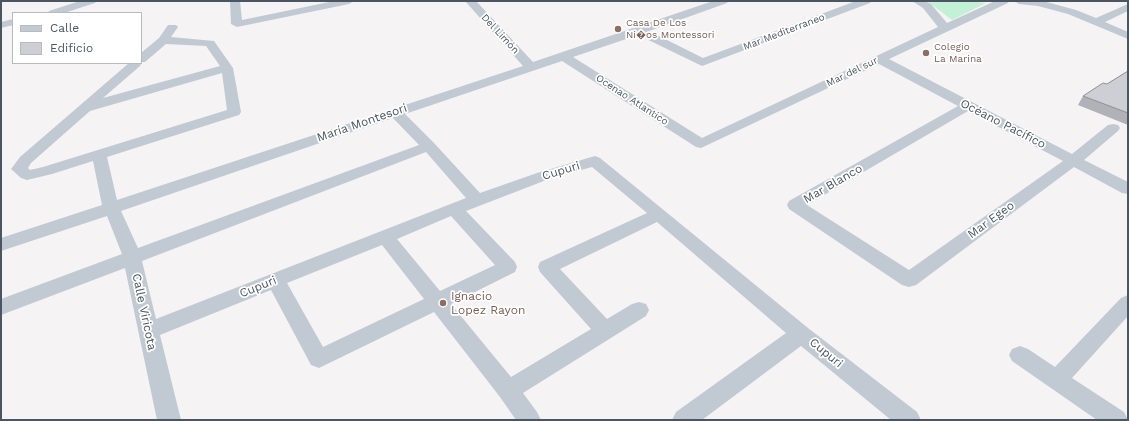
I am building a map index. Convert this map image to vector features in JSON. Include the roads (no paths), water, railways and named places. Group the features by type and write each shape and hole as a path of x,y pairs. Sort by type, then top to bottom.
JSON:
{"street":[{"path":"56,12 91,1"},
{"path":"236,1 237,24 283,11 349,1"},
{"name":"Del Limón","path":"470,1 531,67"},
{"name":"María Montesori","path":"1,245 639,31 723,1"},
{"name":"Mar Mediterraneo","path":"639,31 702,62 866,1"},
{"path":"917,1 927,6 945,28"},
{"path":"983,1 1002,2"},
{"path":"1019,1 1038,3 1072,12"},
{"path":"1046,1 1128,36"},
{"name":"Mar del sur","path":"701,144 1002,2"},
{"path":"1097,22 1128,7"},
{"path":"1,25 12,22"},
{"path":"142,58 163,40 172,27"},
{"path":"135,64 25,160 19,169 27,175 46,171 234,112 227,68 210,42 163,40"},
{"name":"Ocenao Atlantico","path":"563,56 701,144"},
{"name":"Océano Pacífico","path":"879,59 1128,189"},
{"path":"83,108 227,68"},
{"name":"Mar Blanco","path":"909,280 795,205 967,106"},
{"path":"395,112 429,146 477,200"},
{"name":"Mar Egeo","path":"909,280 1074,160 1113,128"},
{"path":"1,306 429,146"},
{"name":"Calle Viricota","path":"99,155 111,208 119,223 132,256 169,420"},
{"name":"Cupuri","path":"148,332 477,200 543,176 595,161 801,334 909,420"},
{"path":"275,280 319,359 508,267 454,209"},
{"path":"604,331 547,267 658,215"},
{"path":"385,236 508,390 529,420"},
{"path":"1057,380 1128,303"},
{"path":"508,390 640,310"},
{"path":"684,420 801,334"},
{"path":"1020,355 1116,420"}],"place":[{"name":"Casa De Los Ni�os Montessori","path":"618,29"},
{"name":"Colegio La Marina","path":"926,53"},
{"name":"Ignacio Lopez Rayon","path":"443,303"}]}
